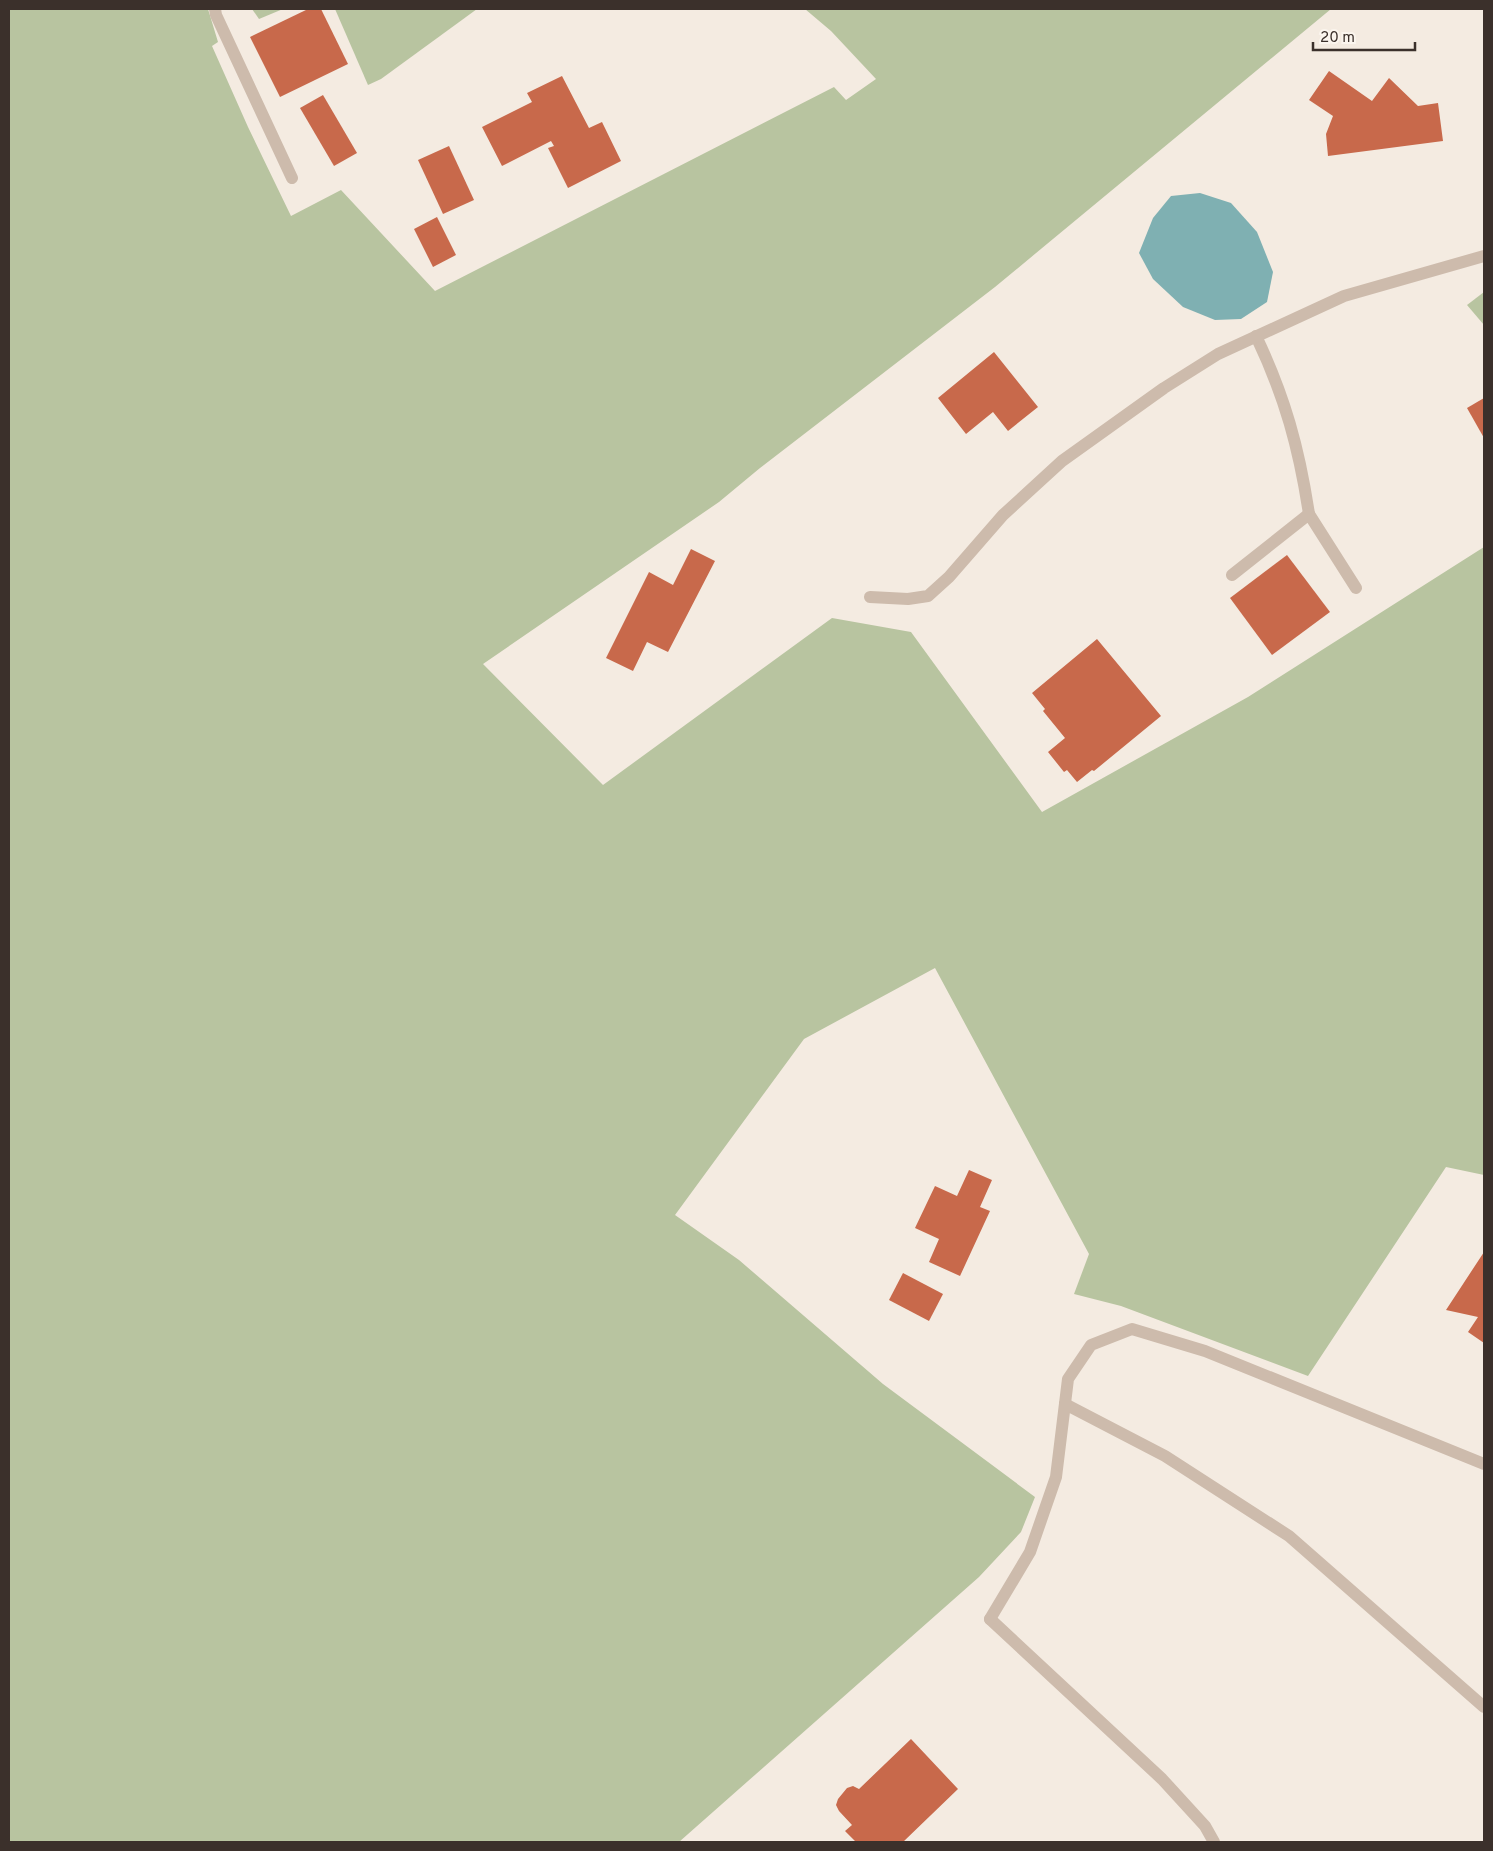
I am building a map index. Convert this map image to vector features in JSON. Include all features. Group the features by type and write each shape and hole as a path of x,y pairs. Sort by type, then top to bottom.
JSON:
{"street":[{"path":"215,9 216,15 292,178"},
{"path":"870,597 908,599 928,596 949,577 1003,515 1062,461 1164,388 1218,354 1344,296 1484,256"},
{"path":"1256,336 1279,386 1291,425 1303,476 1308,514 1356,588"},
{"path":"1232,575 1308,514"},
{"path":"1214,1842 1205,1826 1162,1779 990,1619 1030,1552 1056,1477 1068,1379 1091,1345 1132,1329 1205,1351 1484,1464"},
{"path":"1065,1404 1165,1456 1289,1536 1484,1707"}],"green space":[{"path":"9,9 208,9 218,42 212,46 291,216 341,190 435,291 834,87 846,100 876,79 831,31 805,9 1331,9 995,287 760,468 719,502 483,664 603,785 832,618 911,632 1042,812 1248,697 1484,547 1484,1175 1446,1167 1308,1376 1121,1306 1074,1294 1089,1254 935,968 804,1039 675,1215 739,1260 883,1384 1035,1497 1021,1532 979,1577 679,1842 9,1842"},
{"path":"252,9 283,9 259,19"},
{"path":"335,9 477,9 381,79 368,85"},
{"path":"1484,292 1484,325 1467,305"}],"water":[{"path":"1200,193 1231,203 1257,232 1273,272 1267,302 1241,319 1215,320 1183,307 1153,279 1139,253 1153,218 1171,196"}],"building":[{"path":"308,9 321,9 348,64 280,97 250,37"},
{"path":"1329,71 1372,101 1389,78 1418,106 1438,103 1443,141 1328,156 1326,134 1333,116 1309,100"},
{"path":"562,76 589,128 602,122 621,161 568,188 548,148 554,146 551,141 502,166 482,127 532,102 527,93"},
{"path":"323,95 357,153 334,166 300,108"},
{"path":"449,146 474,200 443,214 418,160"},
{"path":"437,217 456,255 433,267 414,229"},
{"path":"994,352 1038,407 1008,431 993,412 966,434 938,398"},
{"path":"1484,398 1484,438 1467,408"},
{"path":"691,549 715,561 668,652 647,642 633,671 606,658 649,572 673,585"},
{"path":"1287,555 1330,612 1272,655 1230,598"},
{"path":"1097,639 1161,716 1094,771 1092,770 1077,782 1067,770 1064,772 1048,752 1065,738 1043,711 1045,709 1032,693"},
{"path":"969,1170 992,1180 980,1207 990,1211 960,1276 929,1262 939,1239 915,1228 935,1186 957,1196"},
{"path":"1484,1252 1484,1343 1468,1332 1478,1317 1446,1310"},
{"path":"903,1273 943,1294 929,1321 889,1300"},
{"path":"911,1739 958,1789 903,1842 856,1842 845,1831 852,1825 839,1811 836,1805 838,1799 847,1788 853,1786 859,1789"}]}
